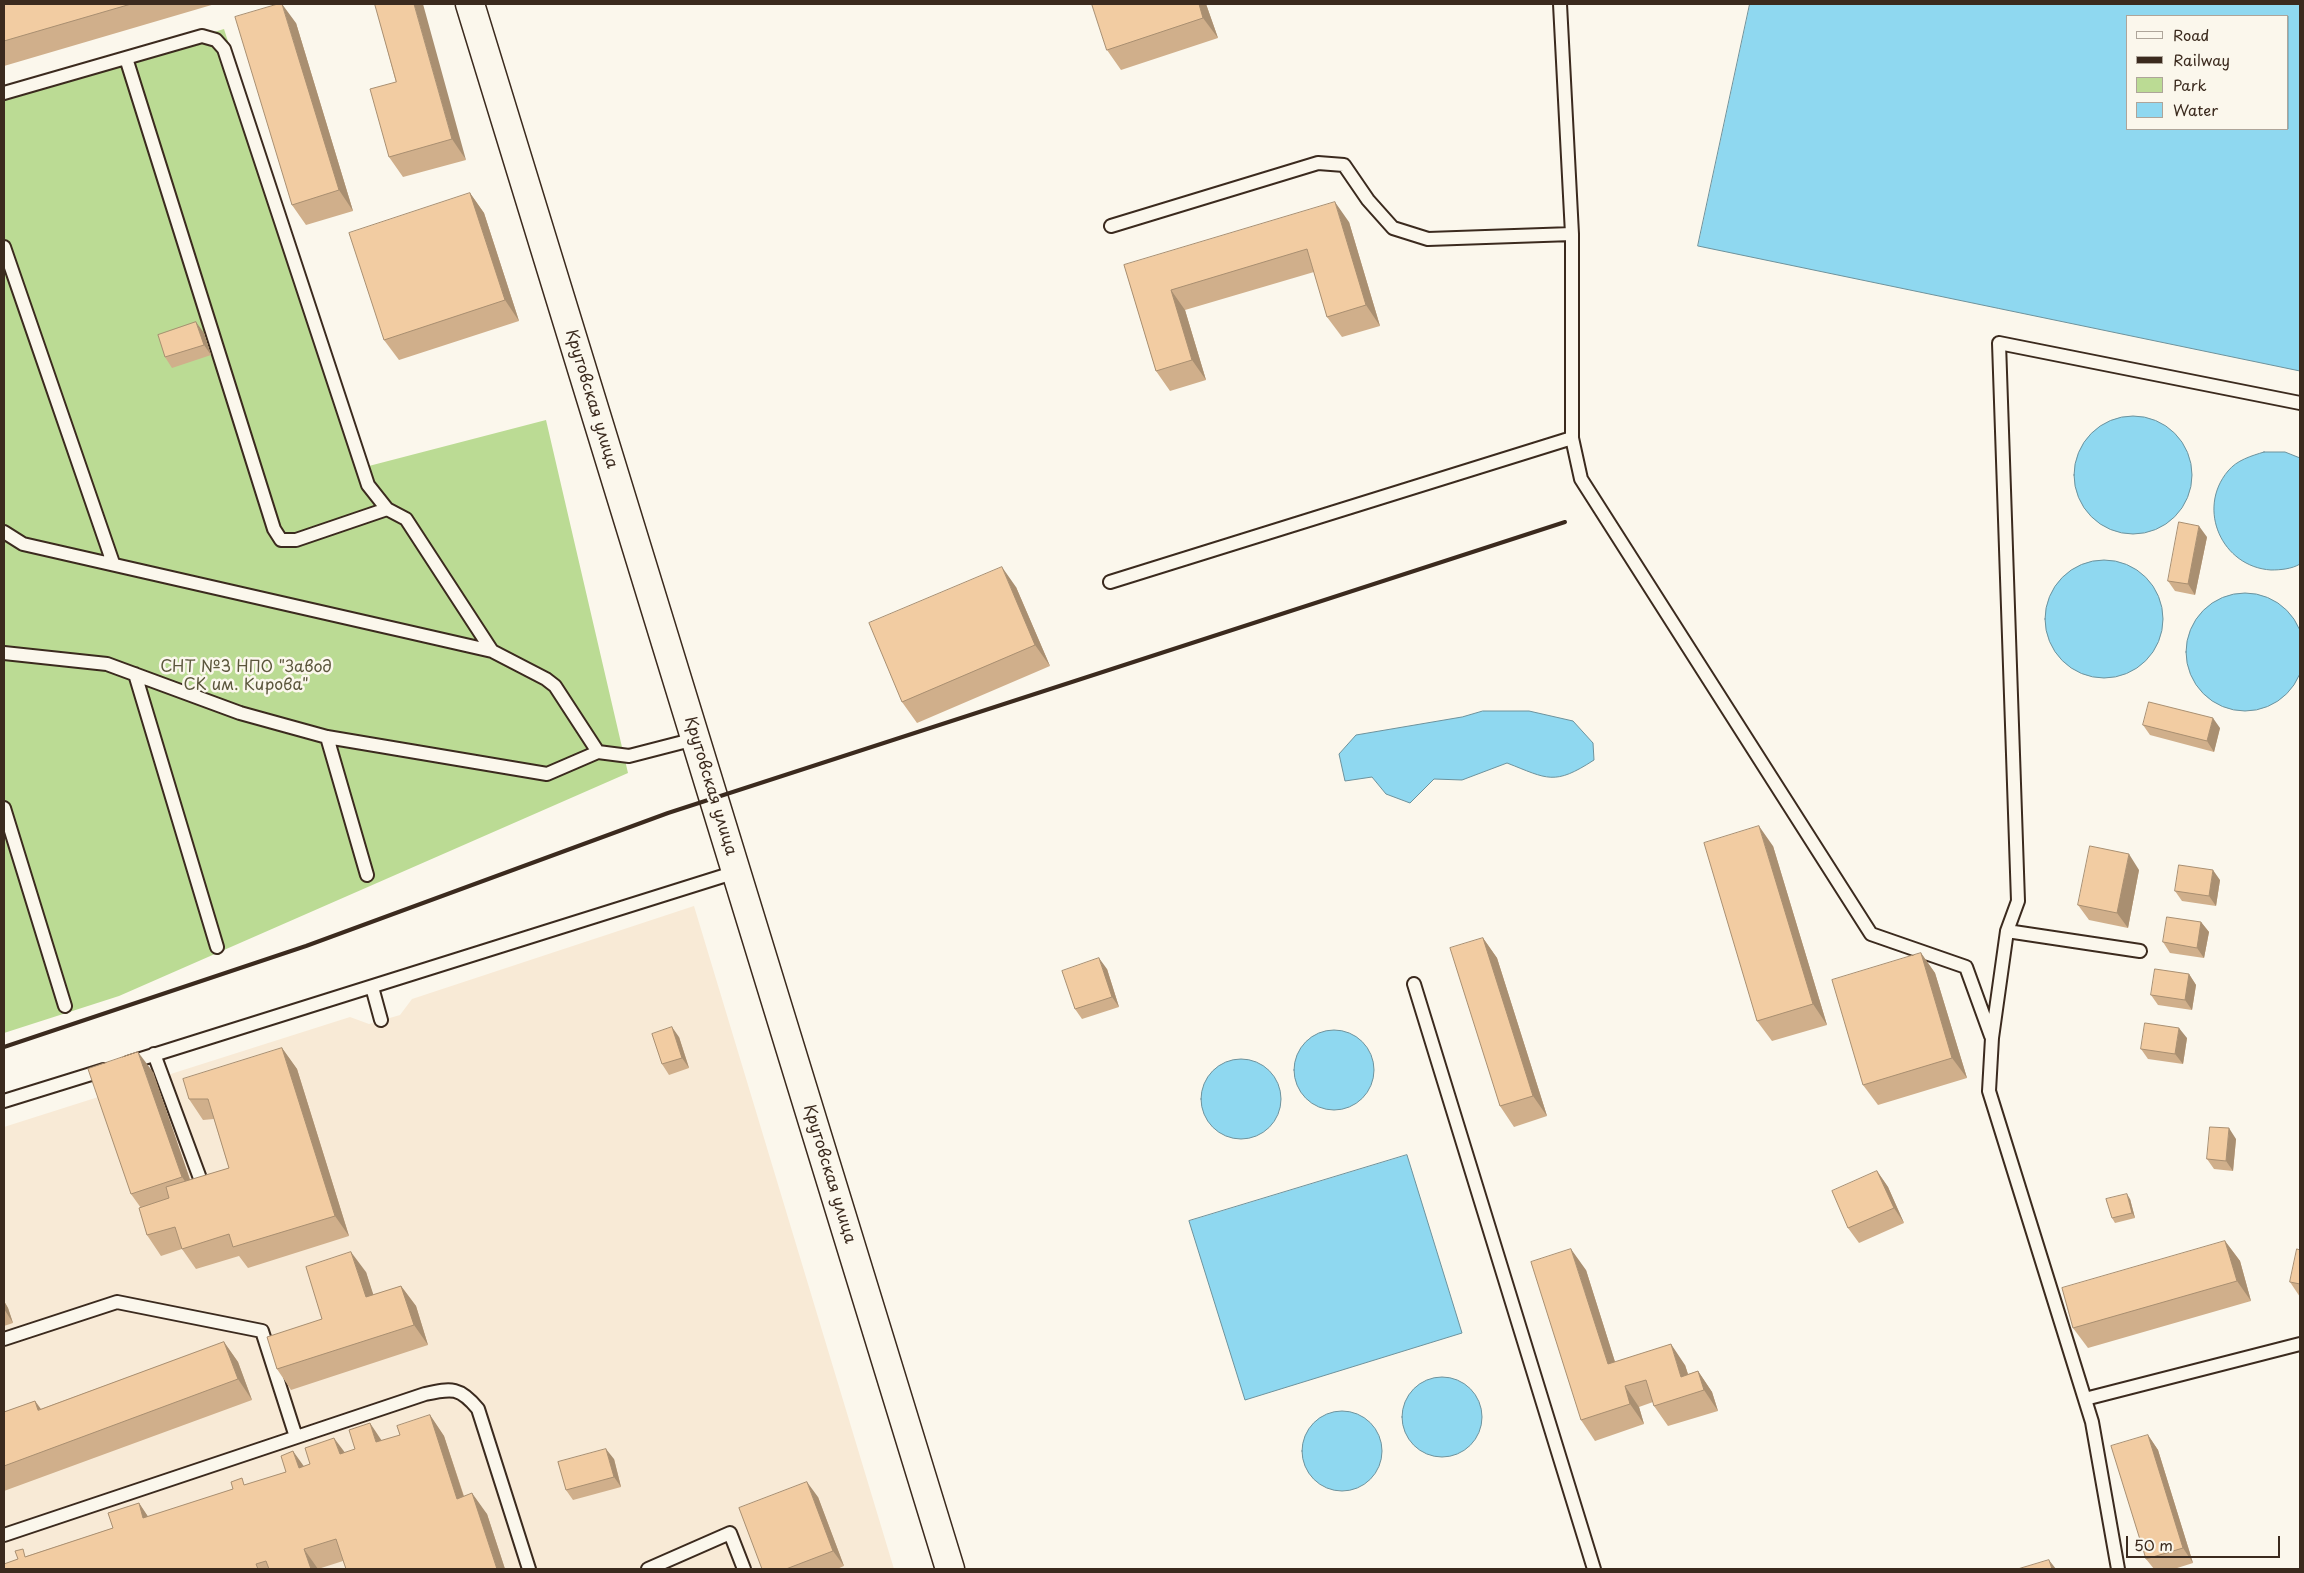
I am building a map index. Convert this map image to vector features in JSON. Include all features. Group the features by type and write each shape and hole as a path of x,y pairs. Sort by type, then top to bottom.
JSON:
{"street":[{"name":"Крутовская улица","path":"470,4 950,1569"}],"lane":[{"path":"1560,4 1572,234 1572,438 1581,479 1870,934 1966,967 1992,1038"},
{"path":"4,94 202,36 216,40 224,49 368,485 387,509 406,519 492,651"},
{"path":"126,58 274,529 281,540 296,540 387,509"},
{"path":"1111,226 1318,163 1344,165 1368,200 1393,228 1428,239 1572,234"},
{"path":"4,247 114,563"},
{"path":"2118,1569 2092,1422 1990,1091 1992,1038 2007,930 2018,901 1999,343 2300,403"},
{"path":"1110,582 1572,438"},
{"path":"4,532 23,544 114,563 132,569 492,651 546,679 555,686 598,752"},
{"path":"4,653 107,664 240,713 327,737 547,774 598,752 629,756 695,739"},
{"path":"135,674 217,947"},
{"path":"327,737 367,875"},
{"path":"4,808 65,1006"},
{"path":"4,1101 736,872"},
{"path":"2007,930 2140,950"},
{"path":"1414,984 1594,1569"},
{"path":"372,987 382,1020"},
{"path":"154,1054 201,1181"},
{"path":"4,1339 117,1302 262,1331 296,1437"},
{"path":"2085,1399 2300,1344"},
{"path":"4,1535 425,1394 449,1389 466,1395 478,1409 528,1569"},
{"path":"648,1569 730,1533 744,1569"}],"shaded area":[{"path":"694,906 894,1569 4,1569 4,1127 350,1017 369,1024 400,1015 412,999"}],"green space":[{"name":"СНТ №3 НПО \"Завод СК им. Кирова\"","path":"224,29 365,467 546,420 628,773 119,996 4,1033 4,95"}],"water":[{"path":"1750,4 2300,4 2300,371 1698,246"},
{"path":"2133,416 2156,420 2175,433 2188,452 2192,475 2188,498 2175,517 2156,530 2133,534 2110,530 2091,517 2078,498 2074,475 2078,452 2091,433 2110,420"},
{"path":"2264,452 2285,452 2300,458 2300,564 2286,569 2271,570 2254,566 2239,559 2227,547 2219,534 2215,518 2214,502 2219,486 2228,471 2240,461"},
{"path":"2104,560 2127,564 2146,577 2159,596 2163,619 2159,642 2146,661 2127,674 2104,678 2081,674 2062,661 2049,642 2045,619 2049,596 2062,577 2081,564"},
{"path":"2245,593 2268,598 2287,610 2299,629 2304,652 2299,675 2287,694 2268,706 2245,711 2222,706 2203,694 2191,675 2186,652 2191,629 2203,610 2222,598"},
{"path":"1483,711 1529,711 1573,721 1593,743 1594,760 1560,777 1542,776 1507,763 1462,780 1434,779 1410,803 1386,794 1372,777 1345,781 1339,754 1356,735 1462,717"},
{"path":"1334,1030 1349,1033 1362,1042 1371,1055 1374,1070 1371,1085 1362,1098 1349,1107 1334,1110 1319,1107 1306,1098 1297,1085 1294,1070 1297,1055 1306,1042 1319,1033"},
{"path":"1241,1059 1256,1062 1269,1071 1278,1084 1281,1099 1278,1114 1269,1127 1256,1136 1241,1139 1226,1136 1213,1127 1204,1114 1201,1099 1204,1084 1213,1071 1226,1062"},
{"path":"1407,1155 1462,1333 1245,1400 1189,1221"},
{"path":"1442,1377 1457,1380 1470,1389 1479,1402 1482,1417 1479,1432 1470,1445 1457,1454 1442,1457 1427,1454 1414,1445 1405,1432 1402,1417 1405,1402 1414,1389 1427,1380"},
{"path":"1342,1411 1357,1414 1370,1423 1379,1436 1382,1451 1379,1466 1370,1479 1357,1488 1342,1491 1327,1488 1314,1479 1305,1466 1302,1451 1305,1436 1314,1423 1327,1414"}],"building":[{"path":"131,4 4,41 4,5"},
{"path":"282,4 339,190 292,205 235,17"},
{"path":"375,4 414,4 452,139 389,157 370,89 396,82"},
{"path":"1092,4 1199,4 1203,18 1107,50"},
{"path":"470,193 505,300 384,340 349,233"},
{"path":"1335,202 1366,305 1327,317 1307,249 1171,290 1192,360 1156,371 1124,265"},
{"path":"196,322 204,345 165,357 158,335"},
{"path":"2179,522 2199,526 2188,584 2168,581"},
{"path":"1002,567 1035,645 902,702 869,623"},
{"path":"2149,702 2213,718 2207,741 2143,725"},
{"path":"1759,826 1813,1004 1757,1021 1704,843"},
{"path":"2090,846 2129,854 2117,913 2078,905"},
{"path":"2179,865 2213,870 2209,896 2175,891"},
{"path":"2167,917 2201,922 2197,948 2163,942"},
{"path":"1483,938 1533,1096 1500,1106 1450,948"},
{"path":"1921,953 1952,1058 1863,1085 1832,980"},
{"path":"1099,958 1112,997 1075,1009 1062,971"},
{"path":"2155,969 2189,974 2185,1000 2151,995"},
{"path":"2145,1023 2179,1028 2175,1054 2141,1049"},
{"path":"672,1027 682,1058 662,1064 652,1034"},
{"path":"282,1048 335,1216 233,1247 229,1234 182,1249 175,1227 147,1235 139,1208 169,1198 166,1187 229,1168 208,1099 189,1099 183,1079"},
{"path":"138,1052 182,1177 131,1194 88,1069"},
{"path":"2210,1127 2229,1128 2226,1161 2207,1159"},
{"path":"1877,1171 1894,1208 1848,1228 1832,1191"},
{"path":"2127,1194 2132,1213 2112,1218 2106,1199"},
{"path":"2225,1241 2237,1281 2073,1328 2062,1288"},
{"path":"1571,1249 1608,1364 1671,1344 1681,1377 1698,1371 1704,1390 1654,1406 1646,1380 1625,1386 1630,1404 1581,1420 1531,1262"},
{"path":"2297,1249 2300,1250 2300,1284 2290,1282"},
{"path":"351,1252 366,1297 401,1286 414,1325 277,1369 267,1337 322,1319 306,1267"},
{"path":"224,1342 238,1379 4,1466 4,1412 35,1401 38,1410"},
{"path":"430,1415 457,1499 472,1493 497,1569 346,1569 336,1539 304,1549 311,1569 269,1569 266,1561 256,1564 258,1569 4,1569 4,1564 18,1559 15,1551 23,1549 25,1557 113,1528 108,1513 139,1503 143,1518 233,1489 231,1482 242,1478 244,1485 286,1472 281,1456 293,1451 299,1468 310,1464 305,1448 334,1438 340,1454 355,1449 349,1430 370,1423 376,1442 400,1435 397,1426"},
{"path":"2148,1435 2183,1548 2146,1559 2111,1446"},
{"path":"606,1449 614,1477 566,1490 558,1462"},
{"path":"807,1482 833,1551 786,1569 762,1569 739,1508"},
{"path":"2049,1560 2052,1569 2018,1569"}],"railway":[{"path":"4,1047 306,946 668,813 1565,522"}]}
